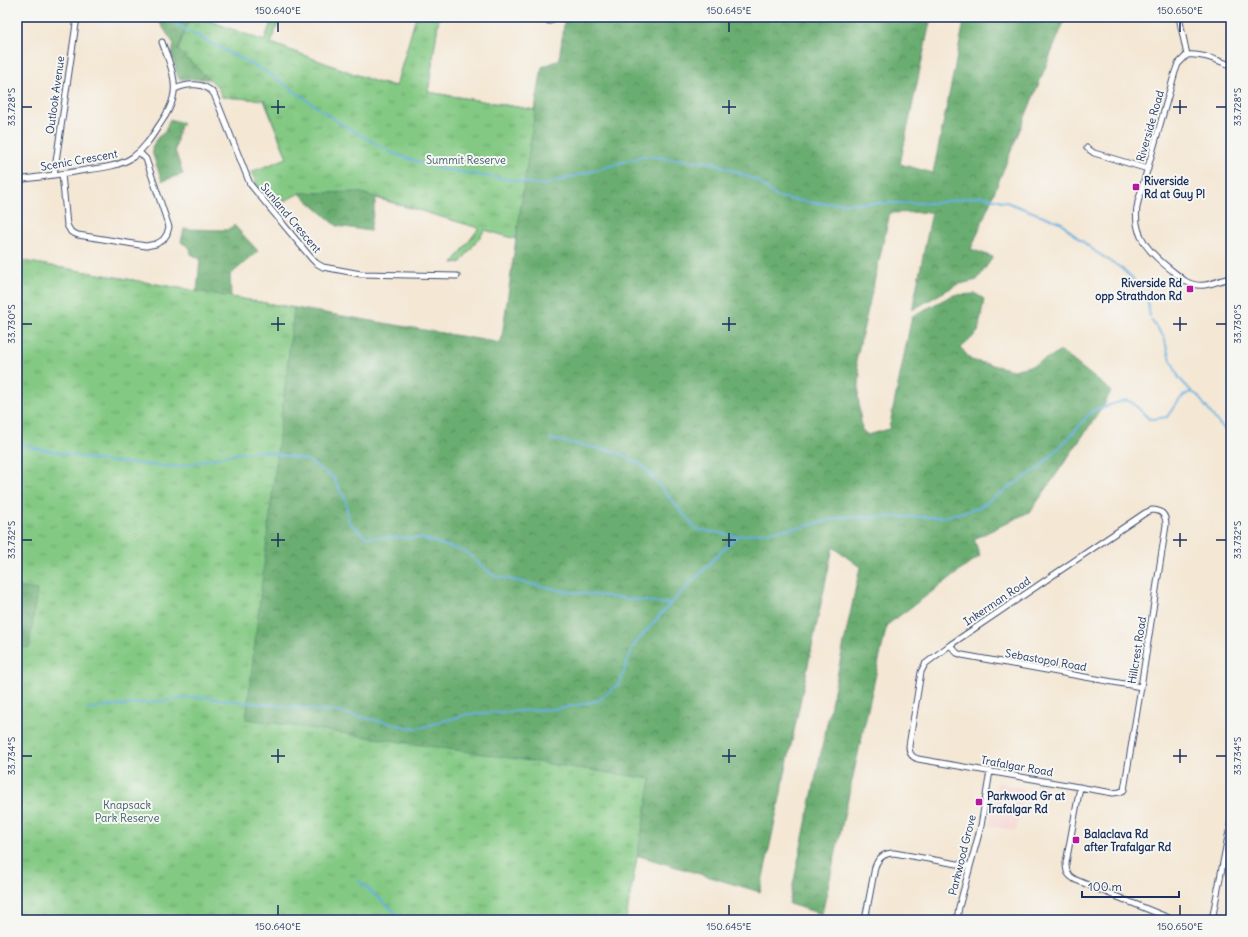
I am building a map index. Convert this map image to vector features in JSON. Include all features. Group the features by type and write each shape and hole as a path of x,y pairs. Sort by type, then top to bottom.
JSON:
{"street":[{"name":"Outlook Avenue","path":"54,175 77,17"},
{"path":"534,17 550,20"},
{"path":"1179,17 1188,55 1199,55 1231,65"},
{"name":"Scenic Crescent","path":"17,180 118,164 132,158 139,152 149,141 167,112 173,99 175,89 171,68 162,42"},
{"name":"Riverside Road","path":"1188,55 1178,64 1176,69 1138,202 1136,213 1138,228 1145,245 1155,257 1190,284 1204,286 1231,278"},
{"name":"Sunland Crescent","path":"175,89 181,86 196,85 206,87 212,91 250,184 312,259 319,265 327,268 361,274 457,276"},
{"path":"1087,148 1094,153 1148,169"},
{"path":"62,174 68,229 71,232 78,235 134,245 153,245 165,238 169,227 146,159 139,152"},
{"name":"Inkerman Road","path":"911,755 909,746 922,668 929,660 1148,510 1160,511"},
{"name":"Hillcrest Road","path":"1120,792 1124,790 1126,784 1166,525 1165,517 1160,511"},
{"name":"Sebastopol Road","path":"950,645 962,655 1141,687"},
{"name":"Trafalgar Road","path":"911,755 913,758 918,759 1113,793 1120,792"},
{"name":"Parkwood Grove","path":"957,920 969,866 981,826 990,771"},
{"path":"1080,787 1066,863 1068,875 1076,880 1174,920"},
{"path":"1212,920 1231,821"},
{"path":"865,920 875,867 879,859 885,854 894,853 969,866"}],"shaded area":[{"path":"997,783 1024,788 1016,831 989,826"}],"green space":[{"path":"156,17 199,17 264,41 273,17 280,17 271,43 379,83 396,86 416,17 439,17 428,92 535,110 542,67 559,60 565,17 931,17 900,164 933,173 965,17 1066,17 971,249 993,257 977,280 956,285 912,310 932,212 890,213 856,361 860,375 858,396 862,430 868,435 889,429 912,316 953,295 976,294 984,299 978,332 961,348 971,360 1013,370 1034,365 1061,351 1111,391 1104,405 1031,511 974,539 980,556 887,625 822,914 789,904 860,567 833,547 760,892 579,838 17,706 17,260 197,291 200,259 191,254 190,248 181,242 184,229 227,230 234,225 258,251 230,275 231,297 501,343 516,239 485,230 460,263 453,263 479,228 376,198 370,231 337,226 299,193 257,185 251,172 287,158 264,100 222,97 218,87 210,79 180,79 178,77 172,55 174,44"},
{"name":"Summit Reserve","path":"190,17 199,17 264,41 273,17 280,17 271,43 379,83 396,86 416,17 439,17 428,92 535,110 516,239 485,230 460,263 453,263 479,228 358,192 300,193 275,206 257,185 251,172 287,158 265,100 222,97 218,87 178,50"},
{"path":"170,119 183,123 179,129 175,150 183,174 162,181 153,155 152,147 158,137 164,133"},
{"name":"Knapsack Park Reserve","path":"17,260 294,308 246,719 651,779 626,920 17,920 17,646 29,648 37,590 17,587"}],"waterway":[{"path":"175,24 270,74 338,122 394,154 441,169 544,185 644,156 715,163 756,180 777,197 814,203 936,203 982,196 1006,202 1062,223 1073,234 1096,252 1121,268 1138,284 1147,299 1150,316"},
{"path":"1151,320 1164,337 1168,353 1179,378 1192,392"},
{"path":"17,440 29,447 103,461 177,467 232,454 262,451 307,460 333,477 346,501 348,521 366,537 422,538 466,552 494,576 564,591 670,604 737,536 803,527 841,517 944,517 978,508 1039,468 1093,410 1126,400 1133,403 1149,419 1154,419 1167,417 1181,398 1192,392 1197,395 1219,424 1231,435"},
{"path":"550,439 616,452 642,465 696,529 736,536"},
{"path":"87,709 198,697 338,712 416,729 468,714 555,709 598,701 620,683 633,646 670,604"},
{"path":"359,881 404,920"}],"place":[{"name":"Riverside Rd at Guy Pl","path":"1136,187"},
{"name":"Riverside Rd opp Strathdon Rd","path":"1190,289"},
{"name":"Parkwood Gr at Trafalgar Rd","path":"979,802"},
{"name":"Balaclava Rd after Trafalgar Rd","path":"1076,840"}]}
